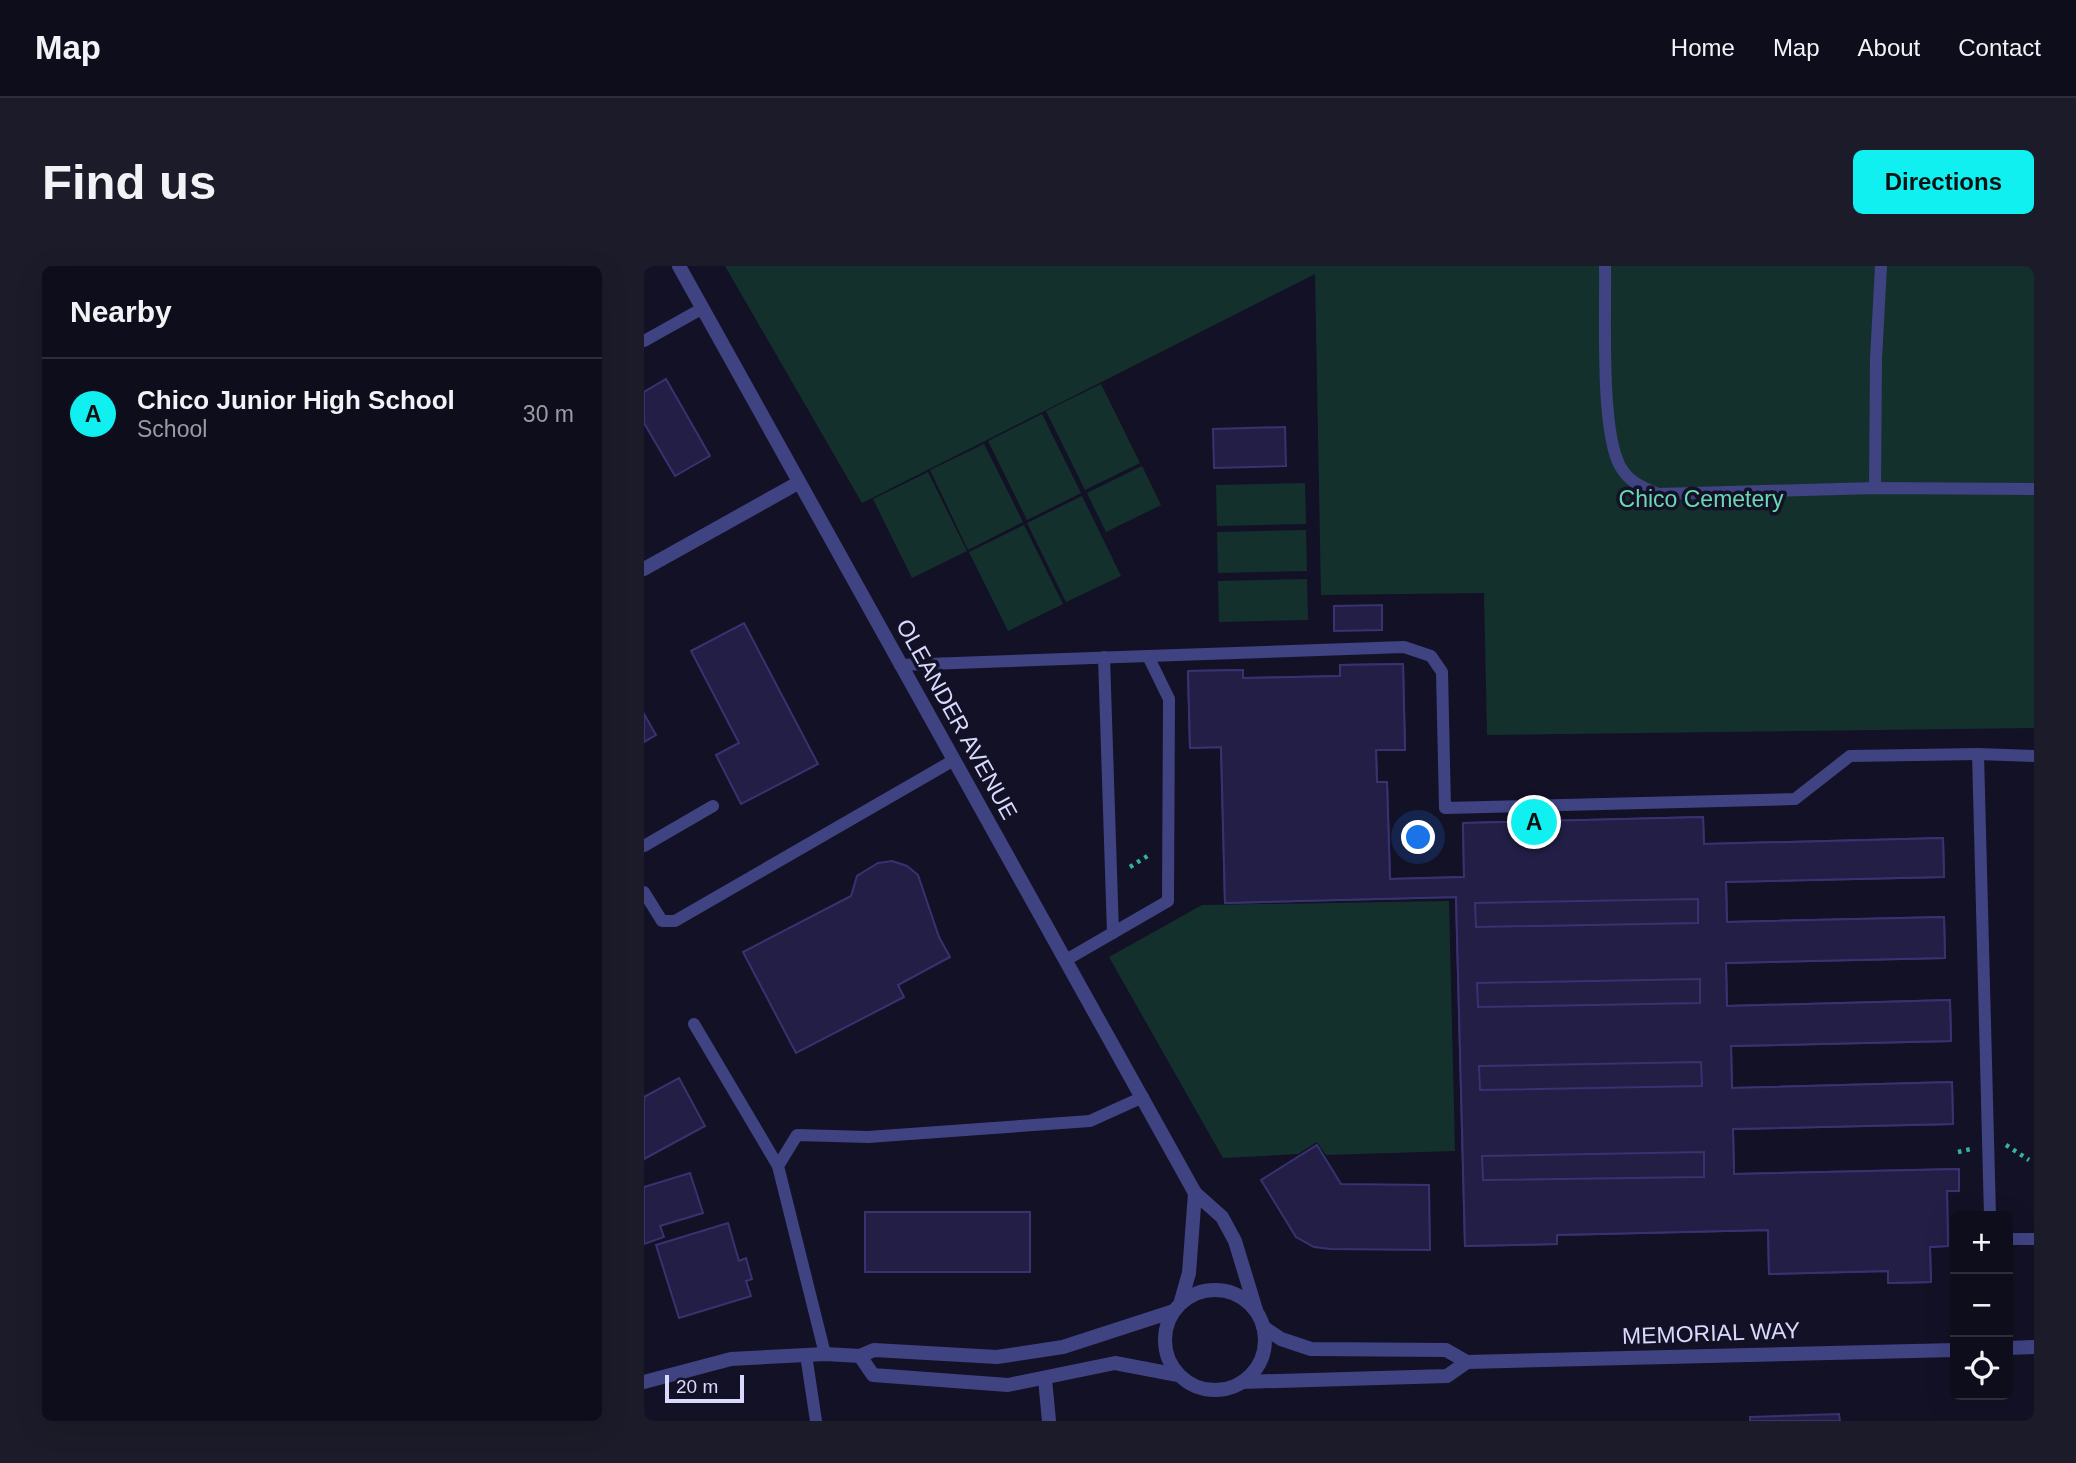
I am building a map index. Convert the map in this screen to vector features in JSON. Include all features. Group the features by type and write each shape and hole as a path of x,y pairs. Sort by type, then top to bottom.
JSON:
{"street":[{"name":"OLEANDER AVENUE","path":"680,266 798,483 1195,1193 1222,1217 1235,1241 1256,1310"},
{"path":"644,569 798,483"},
{"path":"1178,1375 1167,1355 1165,1337 1189,1273 1195,1193"},
{"path":"644,1382 731,1359 825,1353 860,1356 874,1350 997,1357 1050,1349 1122,1330 1209,1290 1225,1290 1240,1296 1256,1310 1263,1327 1265,1350 1259,1364 1242,1382 1220,1390 1204,1389 1178,1375 1115,1363 1008,1385 873,1375 860,1356"},
{"name":"MEMORIAL WAY","path":"1263,1327 1281,1339 1311,1349 1446,1350 1467,1362 1950,1349"},
{"path":"2013,1348 2034,1348"},
{"name":"MEMORIAL WAY","path":"1242,1382 1447,1376 1467,1362"},
{"path":"1045,1379 1049,1421"}],"lane":[{"path":"1605,266 1609,425 1619,465 1635,485 1658,494 1875,488 2034,489"},
{"path":"1875,488 1876,359 1881,266"},
{"path":"644,341 703,308"},
{"path":"900,665 1404,647 1431,656 1442,672 1445,808 1795,799 1850,755 2034,756"},
{"path":"1066,960 1168,901 1169,699 1148,656"},
{"path":"1104,657 1113,933"},
{"path":"1978,754 1990,1211"},
{"path":"644,892 662,921 675,921 954,760"},
{"path":"644,846 713,806"},
{"path":"694,1024 778,1166 825,1353"},
{"path":"778,1166 797,1135 868,1137 1090,1121 1143,1097"},
{"path":"2013,1240 2034,1239"},
{"path":"806,1355 816,1421"}],"path":[{"path":"1120,873 1156,851"}],"green space":[{"name":"Chico Cemetery","path":"725,266 2034,266 2034,728 1487,735 1484,593 1321,595 1315,274 862,503"},
{"path":"1101,384 1140,463 1085,490 1046,411"},
{"path":"1042,414 1081,493 1027,520 988,441"},
{"path":"984,444 1023,522 968,550 930,470"},
{"path":"1142,466 1161,505 1106,532 1087,493"},
{"path":"928,472 967,551 912,578 873,499"},
{"path":"1305,483 1306,524 1217,526 1216,485"},
{"path":"1082,496 1121,576 1066,602 1027,523"},
{"path":"1024,525 1063,604 1008,631 969,552"},
{"path":"1306,530 1307,571 1218,573 1217,532"},
{"path":"1307,579 1308,620 1219,622 1218,581"},
{"path":"1449,901 1455,1151 1326,1155 1317,1142 1298,1154 1223,1158 1109,957 1202,905"}],"building":[{"path":"666,379 710,456 675,476 644,423 644,392"},
{"path":"1285,427 1286,466 1214,468 1213,429"},
{"path":"1382,605 1382,630 1334,631 1334,606"},
{"path":"744,623 818,764 741,804 716,755 739,743 691,651"},
{"path":"1403,664 1405,750 1376,750 1377,782 1387,782 1390,879 1464,877 1463,823 1703,817 1704,844 1943,838 1944,877 1726,882 1727,922 1944,917 1945,958 1726,963 1727,1006 1950,1000 1951,1041 1731,1046 1732,1088 1952,1082 1953,1124 1733,1129 1734,1174 1959,1169 1959,1191 1947,1191 1948,1246 1930,1247 1931,1282 1888,1283 1888,1271 1769,1274 1768,1230 1557,1235 1557,1244 1465,1246 1456,897 1225,903 1221,747 1190,748 1188,671 1243,670 1243,678 1340,676 1340,665","holes":["1352,734 1353,789 1243,791 1242,737"]},
{"path":"1403,664 1405,750 1376,750 1377,782 1387,782 1390,879 1464,877 1463,823 1703,817 1704,844 1943,838 1944,877 1726,882 1727,922 1944,917 1945,958 1726,963 1727,1006 1950,1000 1951,1041 1731,1046 1732,1088 1952,1082 1953,1124 1733,1129 1734,1174 1959,1169 1959,1191 1947,1191 1948,1246 1930,1247 1931,1282 1888,1283 1888,1271 1769,1274 1768,1230 1557,1235 1557,1244 1465,1246 1456,897 1225,903 1221,747 1190,748 1188,671 1243,670 1243,678 1340,676 1340,665","holes":["1698,899 1698,923 1476,927 1475,903","1700,979 1700,1003 1478,1007 1477,983","1701,1062 1702,1086 1480,1090 1479,1066","1704,1152 1704,1177 1483,1180 1482,1156"]},
{"path":"644,714 656,735 644,742"},
{"path":"892,861 907,866 918,875 939,937 950,957 898,985 904,997 796,1053 743,952 851,896 857,876 878,863"},
{"path":"679,1078 705,1126 644,1159 644,1097"},
{"path":"1317,1145 1341,1184 1429,1185 1430,1250 1331,1249 1314,1247 1296,1237 1261,1180"},
{"path":"690,1173 703,1213 660,1226 664,1237 644,1244 644,1187"},
{"path":"865,1212 1030,1212 1030,1272 865,1272"},
{"path":"728,1223 739,1261 746,1258 752,1279 746,1281 751,1296 679,1318 656,1245"},
{"path":"1839,1414 1840,1421 1750,1421 1750,1417"}],"place":[{"name":"Chico Junior High School","path":"1534,822"}]}
